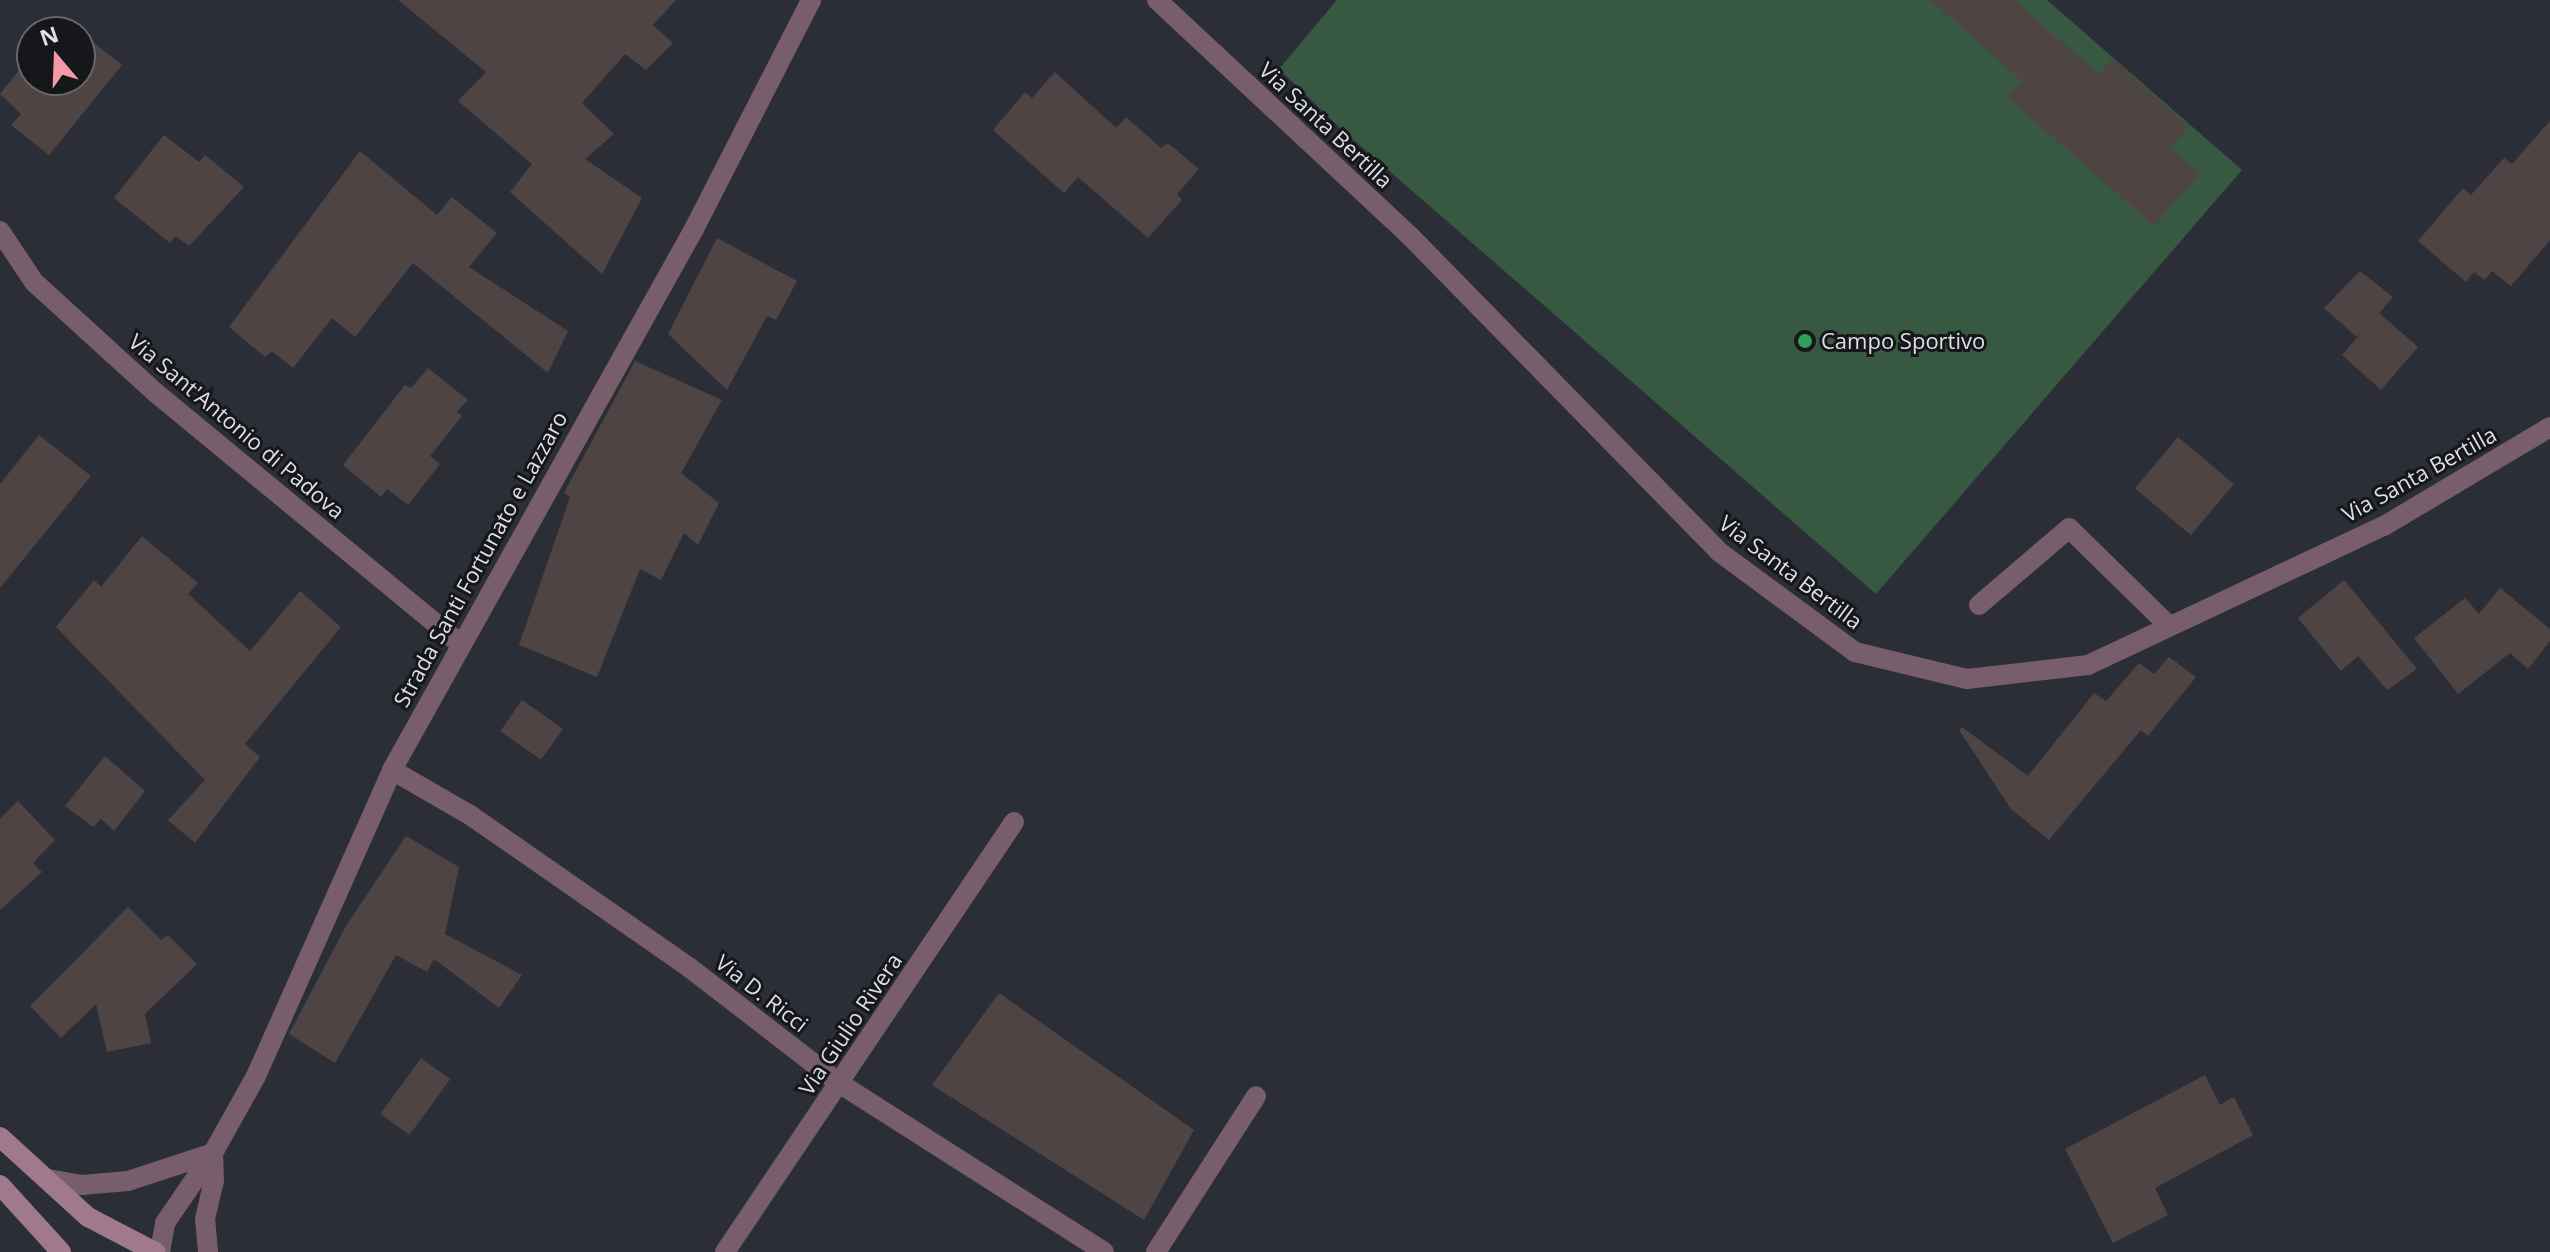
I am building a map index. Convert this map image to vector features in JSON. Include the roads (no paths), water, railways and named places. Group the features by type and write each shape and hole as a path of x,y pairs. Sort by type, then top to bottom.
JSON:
{"main road":[{"path":"0,1137 88,1217 158,1252"},
{"path":"0,1185 61,1252"}],"street":[{"name":"Strada Santi Fortunato e Lazzaro","path":"158,1252 165,1223 213,1153 256,1076 392,770 459,643 694,229 811,0"},
{"name":"Via Santa Bertilla","path":"1157,0 1410,236 1718,551 1855,652 1967,679 2088,665 2167,624 2384,526 2550,427"},
{"name":"Via Sant'Antonio di Padova","path":"0,231 34,282 156,393 459,643"},
{"path":"1979,605 2069,528 2167,624"},
{"name":"Via D. Ricci","path":"392,770 470,815 690,968 839,1083 1104,1252"},
{"name":"Via Giulio Rivera","path":"725,1252 1014,822"},
{"path":"1156,1252 1256,1096"},
{"name":"Strada Santi Fortunato e Lazzaro","path":"208,1252 205,1219 214,1181 213,1153"},
{"path":"48,1179 82,1185 128,1181 213,1153"}],"place":[{"name":"Campo Sportivo","path":"1805,341"}]}
